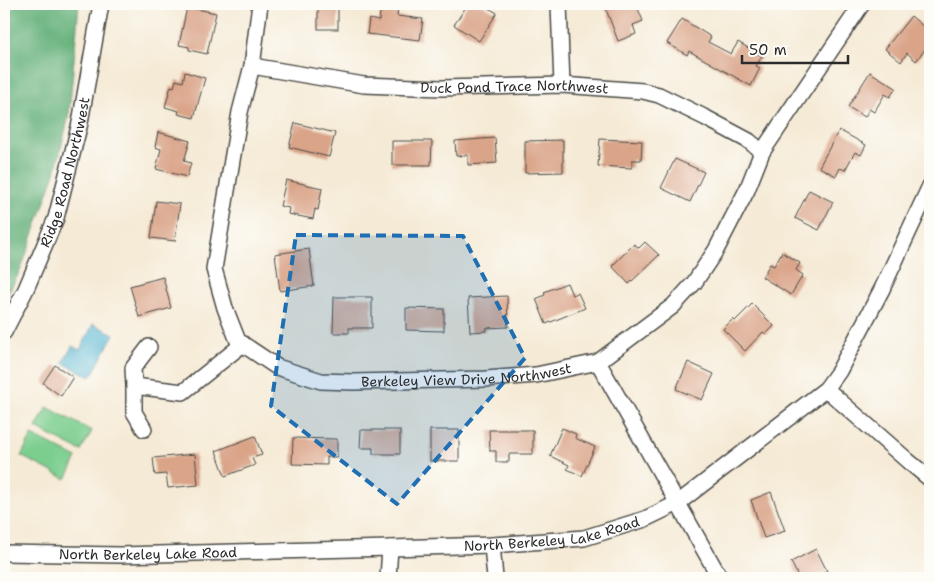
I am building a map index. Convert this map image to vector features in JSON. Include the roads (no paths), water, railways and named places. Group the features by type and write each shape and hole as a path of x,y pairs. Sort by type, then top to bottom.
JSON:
{"street":[{"name":"Ridge Road Northwest","path":"4,332 26,289 56,218 80,123 101,4"},
{"name":"Berkeley View Drive Northwest","path":"260,4 252,66 240,112 214,269 224,308 238,341 277,367 321,381 337,382 486,379 536,375 598,362 673,306 694,283 716,250 747,190 762,152 862,4"},
{"path":"559,4 562,85"},
{"name":"Duck Pond Trace Northwest","path":"252,66 364,85 441,88 562,85 643,91 659,95 749,141 762,152"},
{"name":"North Berkeley Lake Road","path":"4,552 120,555 492,545 584,538 646,519 678,503 826,389 839,372 924,215 930,186"},
{"path":"134,386 183,392 243,344"},
{"path":"144,430 134,412 133,368 149,347"},
{"path":"598,362 720,578"},
{"path":"826,389 930,479"},
{"path":"492,545 495,578"},
{"path":"388,578 390,548"}],"water":[{"path":"93,324 114,334 91,377 63,363 72,346 80,350"}]}
